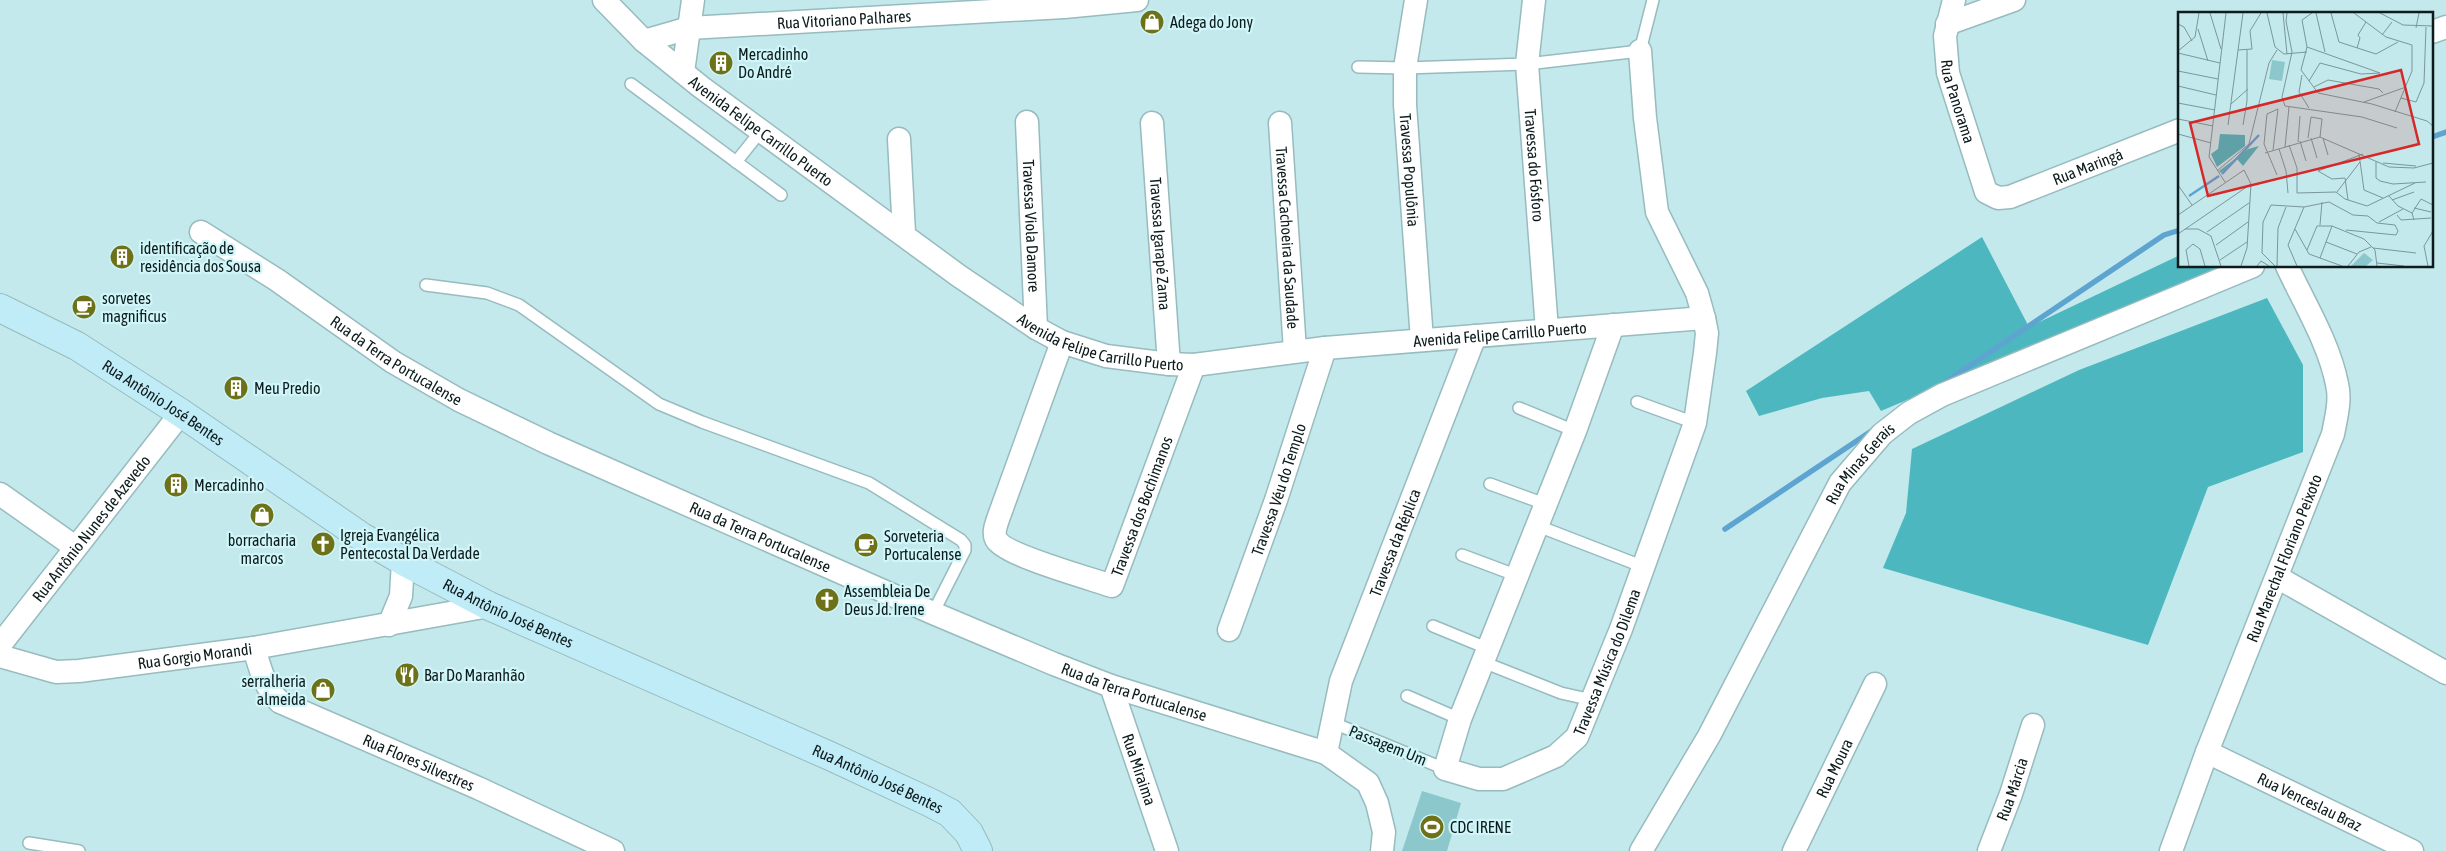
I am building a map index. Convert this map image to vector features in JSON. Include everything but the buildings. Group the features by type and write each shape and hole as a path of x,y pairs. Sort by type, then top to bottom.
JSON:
{"street":[{"name":"Avenida Felipe Carrillo Puerto","path":"604,0 644,41 760,132 904,233 959,276 1036,328 1062,342 1106,356 1169,364 1194,365 1325,348 1704,318"},
{"path":"683,72 693,0"},
{"name":"Rua Vitoriano Palhares","path":"644,41 689,28 1064,7 1137,0"},
{"name":"Travessa Populônia","path":"1416,0 1405,68 1407,151 1422,340"},
{"name":"Travessa do Fósforo","path":"1534,0 1527,64 1547,330"},
{"name":"Rua Panorama","path":"1954,0 1947,24 1945,44 1948,73 1986,192 1992,196"},
{"path":"1947,24 2014,0"},
{"path":"2434,31 2446,27"},
{"name":"Travessa Música do Dilema","path":"1446,769 1490,780 1526,770 1556,756 1577,737 1644,567 1694,423 1705,353 1706,333 1704,318 1697,293 1657,212 1644,118 1640,51"},
{"name":"Travessa Viola Damore","path":"1027,122 1036,328"},
{"name":"Travessa Igarapé Zama","path":"1152,123 1169,364"},
{"name":"Travessa Cachoeira da Saudade","path":"1280,123 1295,351"},
{"name":"Rua Maringá","path":"1992,196 2010,197 2178,131"},
{"path":"899,140 904,233"},
{"name":"Rua da Terra Portucalense","path":"202,232 277,280 393,362 459,400 548,443 933,613 1111,686 1326,753 1368,783 1377,803 1384,832 1382,851"},
{"name":"Rua Minas Gerais","path":"1641,851 1714,727 1840,483 1882,434 1909,413 1942,395 2248,268"},
{"name":"Rua Marechal Floriano Peixoto","path":"2172,851 2207,752 2324,462 2337,412 2338,385 2329,359 2288,268"},
{"name":"Rua Antônio José Bentes","path":"0,308 77,346 181,413 362,537 403,561 489,606 830,756 931,803 950,814 969,833 978,851"},
{"path":"1446,769 1460,719 1575,431 1613,325"},
{"name":"Travessa da Réplica","path":"1326,753 1341,681 1461,378 1475,336"},
{"name":"Travessa dos Bochimanos","path":"1062,342 998,519 995,535 1004,546 1040,562 1112,586 1194,365"},
{"name":"Travessa Véu do Templo","path":"1229,630 1276,500 1325,348"},
{"name":"Rua Antônio Nunes de Azevedo","path":"0,645 181,413"},
{"path":"0,494 75,547"},
{"path":"390,625 401,596 403,561"},
{"path":"2277,577 2446,673"},
{"name":"Rua Gorgio Morandi","path":"0,656 56,672 72,671 254,648 489,606"},
{"name":"Rua Flores Silvestres","path":"254,648 265,683 280,702 478,788 613,851"},
{"name":"Rua Moura","path":"1794,851 1875,684"},
{"name":"Rua Miraima","path":"1111,686 1167,851"},
{"name":"Rua Márcia","path":"1989,851 2012,794 2033,725"},
{"name":"Rua Venceslau Braz","path":"2207,752 2412,851"}],"lane":[{"path":"1358,67 1405,68 1527,64 1640,51 1653,0"},
{"path":"631,84 782,195"},
{"path":"736,162 760,132"},
{"path":"426,285 487,293 519,305 659,404 702,422 870,483 962,540 965,550 933,613"},
{"path":"1637,402 1694,423"},
{"path":"1519,408 1575,431"},
{"path":"1490,484 1545,504"},
{"path":"1538,526 1644,567"},
{"path":"1462,554 1518,576"},
{"path":"1433,626 1561,694 1592,700"},
{"path":"1407,696 1460,719"},
{"name":"Passagem Um","path":"1331,722 1446,769"},
{"path":"29,843 79,851"}],"shaded area":[{"path":"1982,237 2029,327 2178,256 2178,268 2216,268 1881,411 1869,391 1822,398 1759,416 1746,391"},
{"path":"2267,298 2303,365 2303,452 2208,487 2148,645 1883,568 1906,513 1912,449 2079,370"},
{"name":"CDC IRENE","path":"1422,791 1461,803 1447,851 1402,851"}],"waterway":[{"path":"2434,136 2446,132"},
{"path":"1941,385 2164,235 2178,231"},
{"path":"1725,529 1873,430"}],"place":[{"name":"Adega do Jony","path":"1152,22"},
{"name":"Mercadinho Do André","path":"721,63"},
{"name":"identificação de residência dos Sousa","path":"122,257"},
{"name":"sorvetes magnificus","path":"84,307"},
{"name":"Meu Predio","path":"236,388"},
{"name":"Mercadinho","path":"176,485"},
{"name":"borracharia marcos","path":"262,515"},
{"name":"Igreja Evangélica Pentecostal Da Verdade","path":"323,544"},
{"name":"Sorveteria Portucalense","path":"866,545"},
{"name":"Assembleia De Deus Jd. Irene","path":"827,600"},
{"name":"Bar Do Maranhão","path":"407,675"},
{"name":"serralheria almeida","path":"323,690"},
{"name":"CDC IRENE","path":"1432,827"}]}
